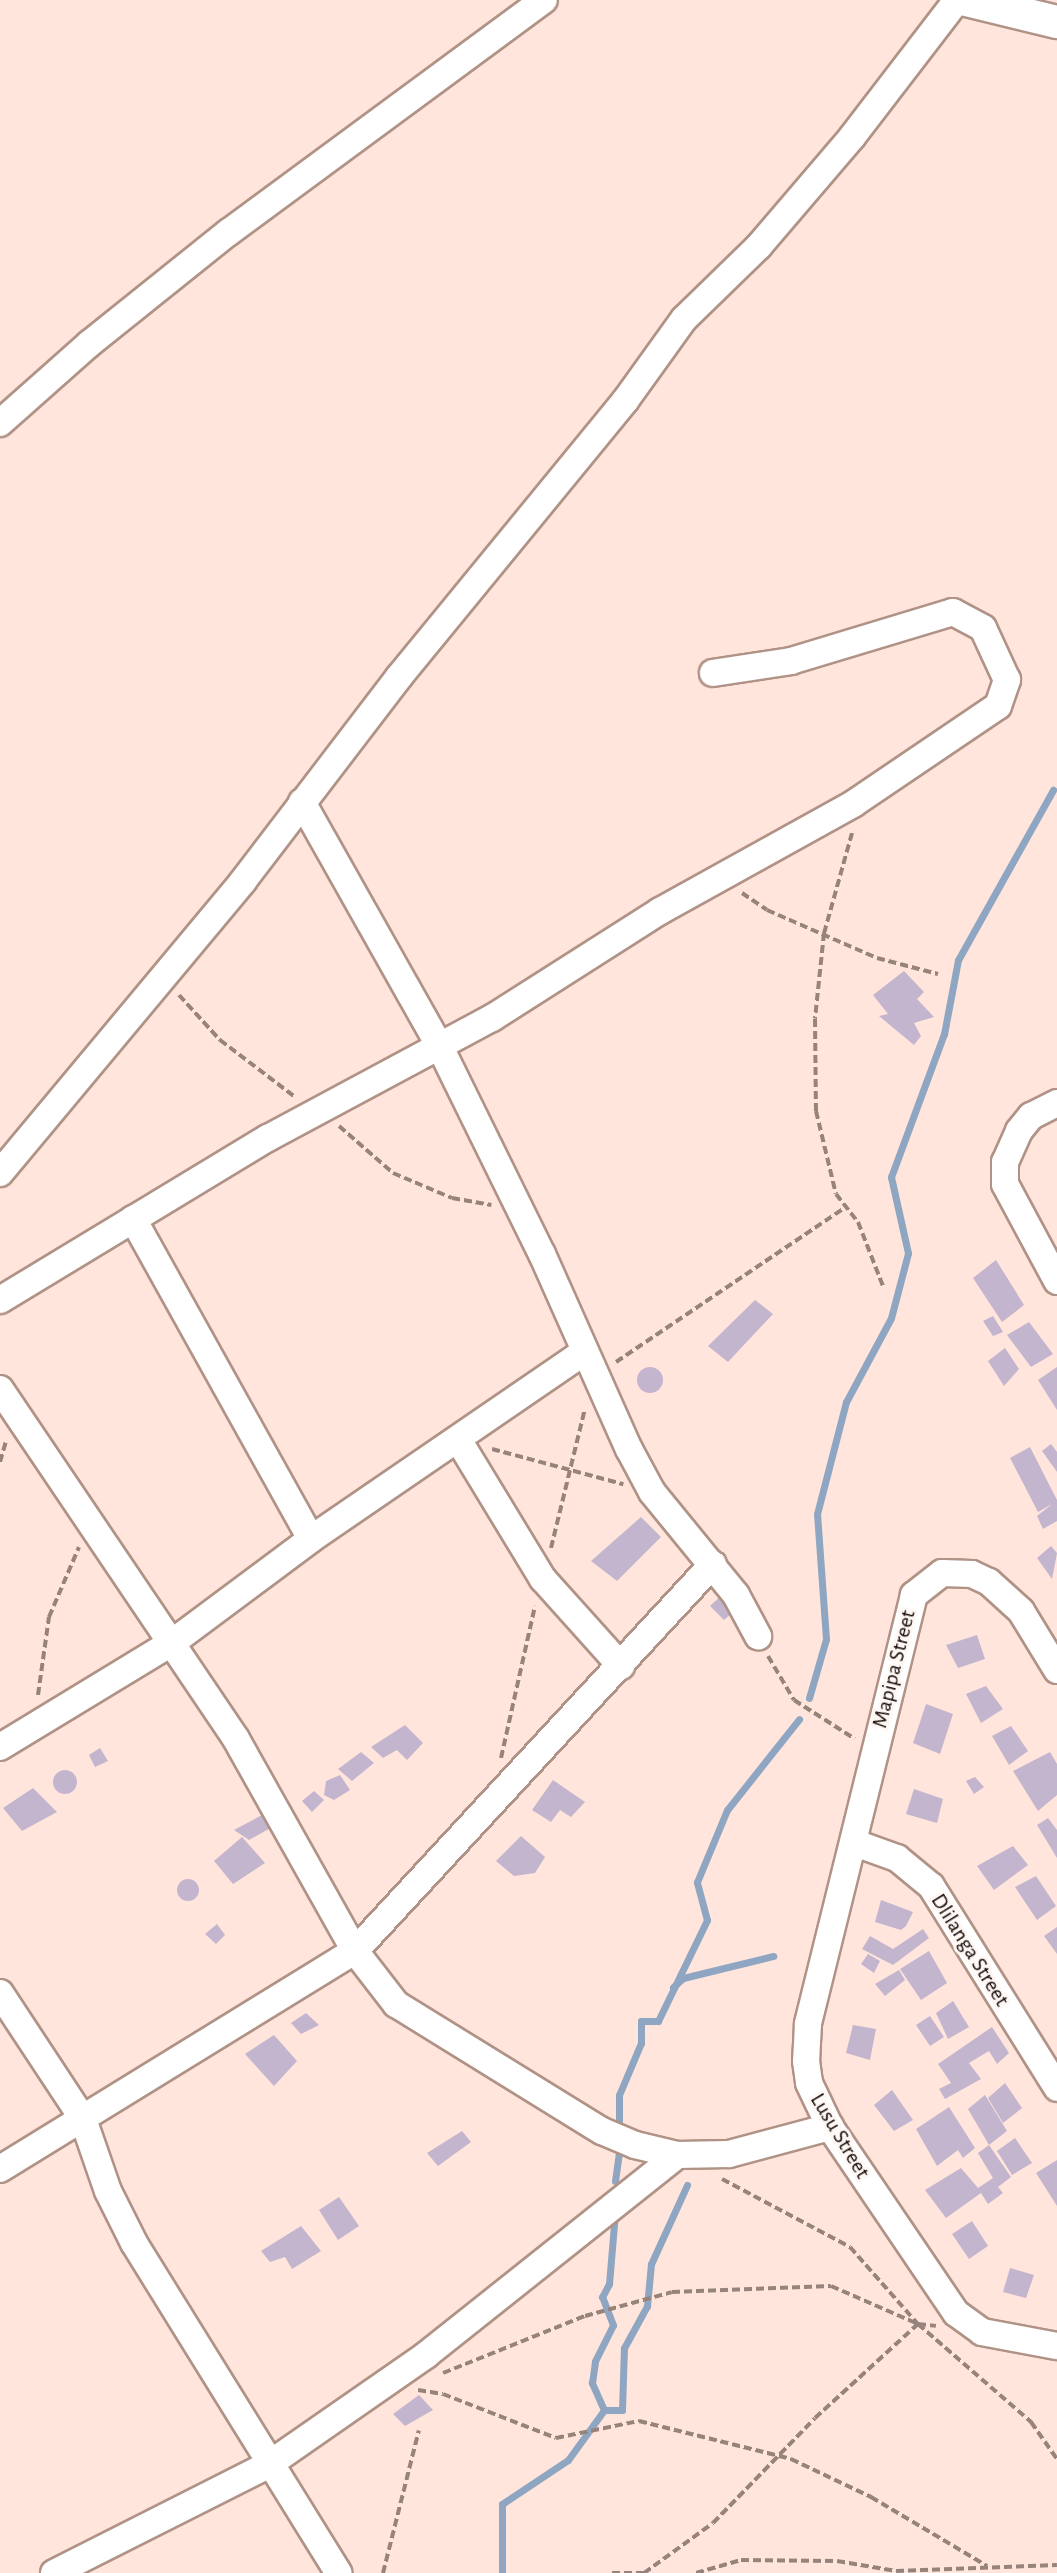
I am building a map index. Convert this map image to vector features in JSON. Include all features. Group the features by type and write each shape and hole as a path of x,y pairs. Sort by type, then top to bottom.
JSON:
{"street":[{"path":"0,423 205,251 544,0"},
{"path":"0,1173 625,401 684,319 759,246 831,161 957,0"},
{"path":"966,0 1057,22"},
{"path":"0,1300 133,1219 492,1018 720,878 861,799 998,706 1007,680 976,620 953,612 936,613 815,655 713,673"},
{"path":"302,802 439,1045 542,1254 588,1364 652,1492 713,1564 758,1636"},
{"path":"1057,1103 1031,1116 1019,1131 1005,1162 1005,1184 1057,1281"},
{"path":"133,1219 311,1539"},
{"path":"0,1747 173,1642 311,1539 459,1441 588,1364"},
{"path":"0,1389 236,1739 355,1951 396,2004 602,2131 677,2155 729,2154 830,2127"},
{"path":"459,1441 549,1587 621,1666"},
{"path":"0,2169 355,1951 713,1564"},
{"name":"Mapipa Street","path":"855,1843 908,1608 914,1595 942,1573 972,1574 1011,1599 1057,1670"},
{"name":"Dlilanga Street","path":"855,1843 897,1858 931,1886 1057,2088"},
{"name":"Lusu Street","path":"855,1843 808,2024 809,2083 830,2127 956,2313 982,2332"},
{"path":"0,1993 83,2119 95,2160 134,2243 268,2465 339,2573"},
{"path":"54,2573 268,2465 384,2384 677,2155"},
{"path":"982,2332 1057,2346"}],"path":[{"path":"861,799 824,933 815,1019 816,1111 836,1194 858,1222 883,1286"},
{"path":"720,878 767,910 877,958 938,974"},
{"path":"588,1364 846,1207"},
{"path":"459,1441 652,1492"},
{"path":"28,1730 44,1674 49,1617 90,1522"},
{"path":"758,1636 794,1700 874,1751"},
{"path":"717,2177 850,2247 918,2324 1031,2422 1057,2459"},
{"path":"441,2374 585,2316 672,2292 831,2286 918,2324 982,2332"},
{"path":"612,2573 646,2573 713,2523 775,2459 918,2324"},
{"path":"384,2384 443,2394 556,2438 639,2421 775,2459 791,2459 871,2497 987,2566"},
{"path":"383,2573 419,2430"},
{"path":"696,2573 741,2560 837,2561 896,2571 1057,2565"}],"building":[{"path":"904,971 924,992 917,999 934,1017 914,1023 921,1036 914,1045 879,1016 888,1014 873,995"},
{"path":"996,1260 1024,1305 1002,1322 973,1278"},
{"path":"755,1300 773,1314 728,1362 708,1346"},
{"path":"993,1316 1003,1332 993,1336 983,1321"},
{"path":"1029,1322 1053,1354 1031,1367 1007,1335"},
{"path":"1005,1348 1019,1369 1004,1386 988,1361"},
{"path":"650,1367 659,1371 663,1380 659,1389 650,1393 641,1389 637,1380 641,1371"},
{"path":"1057,1367 1057,1410 1038,1380"},
{"path":"1051,1444 1057,1452 1057,1472 1042,1451"},
{"path":"1030,1447 1057,1500 1057,1521 1043,1529 1037,1516 1052,1504 1038,1512 1010,1458"},
{"path":"641,1517 661,1537 617,1581 591,1561"},
{"path":"1051,1546 1057,1553 1052,1579 1037,1558"},
{"path":"724,1593 741,1605 724,1620 710,1606"},
{"path":"977,1635 985,1659 958,1668 946,1645"},
{"path":"986,1686 1003,1709 981,1723 966,1694"},
{"path":"926,1704 953,1714 940,1754 913,1743"},
{"path":"405,1725 423,1743 407,1760 397,1750 383,1758 371,1747"},
{"path":"1011,1726 1028,1751 1009,1765 992,1736"},
{"path":"100,1748 108,1761 95,1767 89,1755"},
{"path":"361,1752 374,1763 352,1781 338,1769"},
{"path":"1050,1752 1057,1764 1057,1795 1038,1811 1013,1771"},
{"path":"60,1770 70,1770 77,1777 77,1787 70,1794 60,1794 53,1787 53,1777"},
{"path":"340,1775 350,1790 334,1800 324,1795 326,1781"},
{"path":"975,1777 984,1787 974,1794 966,1781"},
{"path":"553,1780 585,1802 571,1817 560,1810 551,1822 532,1810"},
{"path":"33,1788 57,1812 22,1831 3,1808"},
{"path":"914,1789 943,1799 937,1823 906,1814"},
{"path":"314,1791 324,1800 312,1812 302,1801"},
{"path":"262,1815 274,1826 249,1840 234,1830"},
{"path":"1048,1818 1057,1830 1057,1858 1037,1825"},
{"path":"521,1836 545,1857 535,1873 514,1876 496,1861"},
{"path":"242,1837 265,1863 233,1884 214,1861"},
{"path":"1013,1846 1028,1865 994,1890 977,1866"},
{"path":"1036,1876 1056,1906 1037,1920 1015,1887"},
{"path":"184,1879 192,1879 199,1890 192,1901 184,1901 177,1894 177,1886"},
{"path":"881,1900 913,1912 906,1926 901,1930 875,1922"},
{"path":"217,1924 225,1935 216,1944 205,1934"},
{"path":"1057,1927 1057,1954 1044,1936"},
{"path":"923,1929 929,1938 893,1965 862,1949 870,1936 893,1949"},
{"path":"929,1951 947,1983 921,2000 900,1969"},
{"path":"868,1954 880,1961 874,1973 861,1964"},
{"path":"899,1970 905,1980 885,1996 875,1984"},
{"path":"953,2001 969,2027 948,2039 936,2013"},
{"path":"306,2013 319,2025 301,2034 291,2023"},
{"path":"930,2016 944,2037 930,2046 916,2025"},
{"path":"853,2025 876,2029 870,2060 846,2053"},
{"path":"992,2027 1009,2053 997,2064 989,2051 969,2063 981,2079 945,2099 939,2089 951,2083 938,2064"},
{"path":"274,2035 297,2061 274,2086 245,2054"},
{"path":"1005,2083 1022,2108 1003,2123 988,2098"},
{"path":"892,2090 913,2120 894,2131 874,2105"},
{"path":"985,2095 1007,2131 989,2145 968,2109"},
{"path":"949,2107 975,2148 963,2158 958,2150 937,2166 916,2129"},
{"path":"462,2131 471,2142 438,2166 427,2153"},
{"path":"1015,2138 1032,2163 1012,2175 997,2151"},
{"path":"989,2145 1011,2177 998,2187 1003,2193 988,2204 981,2193 946,2218 925,2190 961,2168 978,2188 993,2178 978,2153"},
{"path":"1057,2160 1057,2206 1036,2173"},
{"path":"339,2197 359,2226 338,2240 319,2210"},
{"path":"972,2221 988,2246 969,2259 952,2234"},
{"path":"301,2226 321,2251 292,2269 285,2257 270,2262 261,2251"},
{"path":"1010,2268 1034,2275 1026,2298 1003,2292"},
{"path":"419,2395 433,2410 405,2426 393,2414"}],"waterway":[{"path":"809,1698 826,1639 817,1514 846,1402 891,1318 908,1253 891,1177 944,1034 958,960 1053,790"},
{"path":"619,2125 619,2095 641,2043 641,2021 658,2021 707,1920 697,1882 727,1810 799,1719"},
{"path":"673,1987 683,1978 773,1956"},
{"path":"615,2181 620,2146"},
{"path":"604,2410 622,2410 624,2348 647,2306 651,2264 687,2185"},
{"path":"604,2410 592,2383 595,2361 613,2325 602,2297 609,2284 615,2212"},
{"path":"502,2573 502,2504 568,2460 604,2410"}]}
